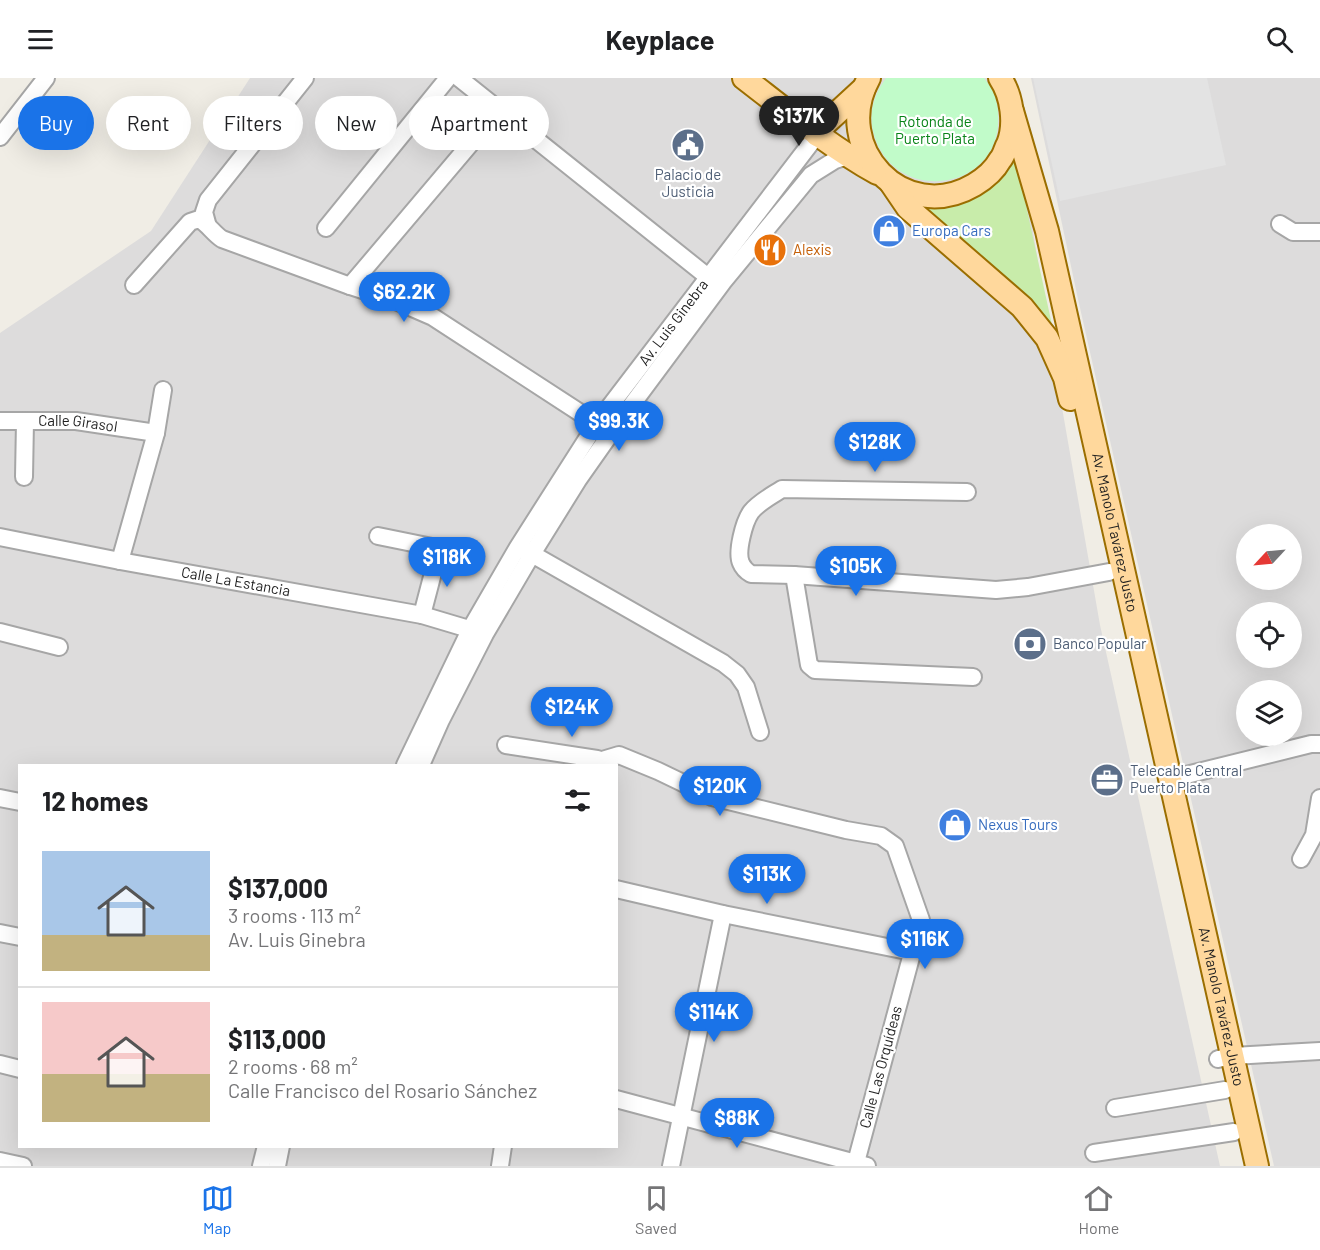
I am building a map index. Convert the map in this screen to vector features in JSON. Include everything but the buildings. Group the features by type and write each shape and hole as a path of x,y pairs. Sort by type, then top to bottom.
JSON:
{"main road":[{"path":"744,78 821,129"},
{"path":"768,78 848,156 913,194 938,197 963,192 985,179 1001,160 1010,136 1012,111 1001,79"},
{"path":"867,83 858,110 859,134 867,156 886,179"},
{"name":"Av. Luis Ginebra","path":"821,129 867,83"},
{"name":"Av. Manolo Tavárez Justo","path":"1012,111 1047,231 1170,779 1225,1058 1225,1090 1242,1166"},
{"name":"Av. Manolo Tavárez Justo","path":"886,179 908,208 1022,308 1047,338 1065,378 1225,1058 1257,1166"}],"street":[{"path":"0,137 46,78"},
{"path":"305,78 208,200 204,212 213,232 222,239 396,301 434,317 611,433"},
{"path":"326,228 448,78"},
{"path":"459,78 482,96"},
{"name":"Av. Luis Ginebra","path":"406,764 478,631 597,423 821,129"},
{"path":"549,149 708,277"},
{"path":"350,286 466,150"},
{"name":"Av. Luis Ginebra","path":"525,550 723,282 811,176 835,160 848,156"},
{"path":"134,285 190,222 199,219 207,223"},
{"path":"1280,224 1293,232 1320,232"},
{"path":"120,561 156,433 163,390"},
{"name":"Calle Girasol","path":"0,421 76,421 156,433"},
{"path":"24,477 26,421"},
{"path":"967,492 782,489 761,502 752,511 746,522 738,556 745,570 751,574 794,575 996,590 1028,587 1109,572"},
{"path":"378,536 439,550 422,615"},
{"name":"Calle La Estancia","path":"0,537 422,615 478,631"},
{"path":"525,550 723,663 737,674 746,687 760,732"},
{"path":"794,575 809,664 815,670 973,677"},
{"name":"Av. Luis Ginebra","path":"421,764 478,631"},
{"path":"0,632 59,647"},
{"path":"1170,779 1311,744 1320,744"},
{"name":"Calle Las Orquídeas","path":"506,745 597,759 599,763 619,755 712,797 846,830 881,836 895,846 921,920 859,1165"},
{"path":"0,798 18,802"},
{"path":"1301,859 1314,835 1320,798"},
{"path":"618,889 723,914 912,952"},
{"path":"671,1166 723,914"},
{"path":"0,933 18,937"},
{"path":"1225,1058 1320,1051"},
{"path":"0,1064 18,1068"},
{"path":"1115,1108 1225,1090"},
{"path":"618,1100 859,1165"},
{"path":"1094,1153 1234,1131"},
{"path":"261,1166 266,1148"},
{"path":"277,1166 281,1148"},
{"path":"500,1166 503,1148"},
{"path":"0,1161 23,1166"}],"shaded area":[{"path":"250,78 1008,78 1100,625 1220,1166 0,1166 0,333 151,231 203,150 303,150 303,96 238,96"},
{"path":"1031,78 1320,78 1320,1166 1274,1166 1078,299"},
{"path":"1033,78 1207,78 1226,165 1060,201"}],"green space":[{"name":"Rotonda de Puerto Plata","path":"886,78 984,78 995,98 998,126 992,148 980,164 964,175 945,181 925,180 906,174 889,162 877,143 871,117 874,101"},
{"path":"1015,155 1054,334 914,204"}],"place":[{"name":"Palacio de Justicia","path":"688,145"},
{"name":"Europa Cars","path":"889,231"},
{"name":"Alexis","path":"770,250"},
{"name":"Banco Popular","path":"1030,644"},
{"name":"Telecable Central Puerto Plata","path":"1107,780"},
{"name":"Nexus Tours","path":"955,825"}]}
